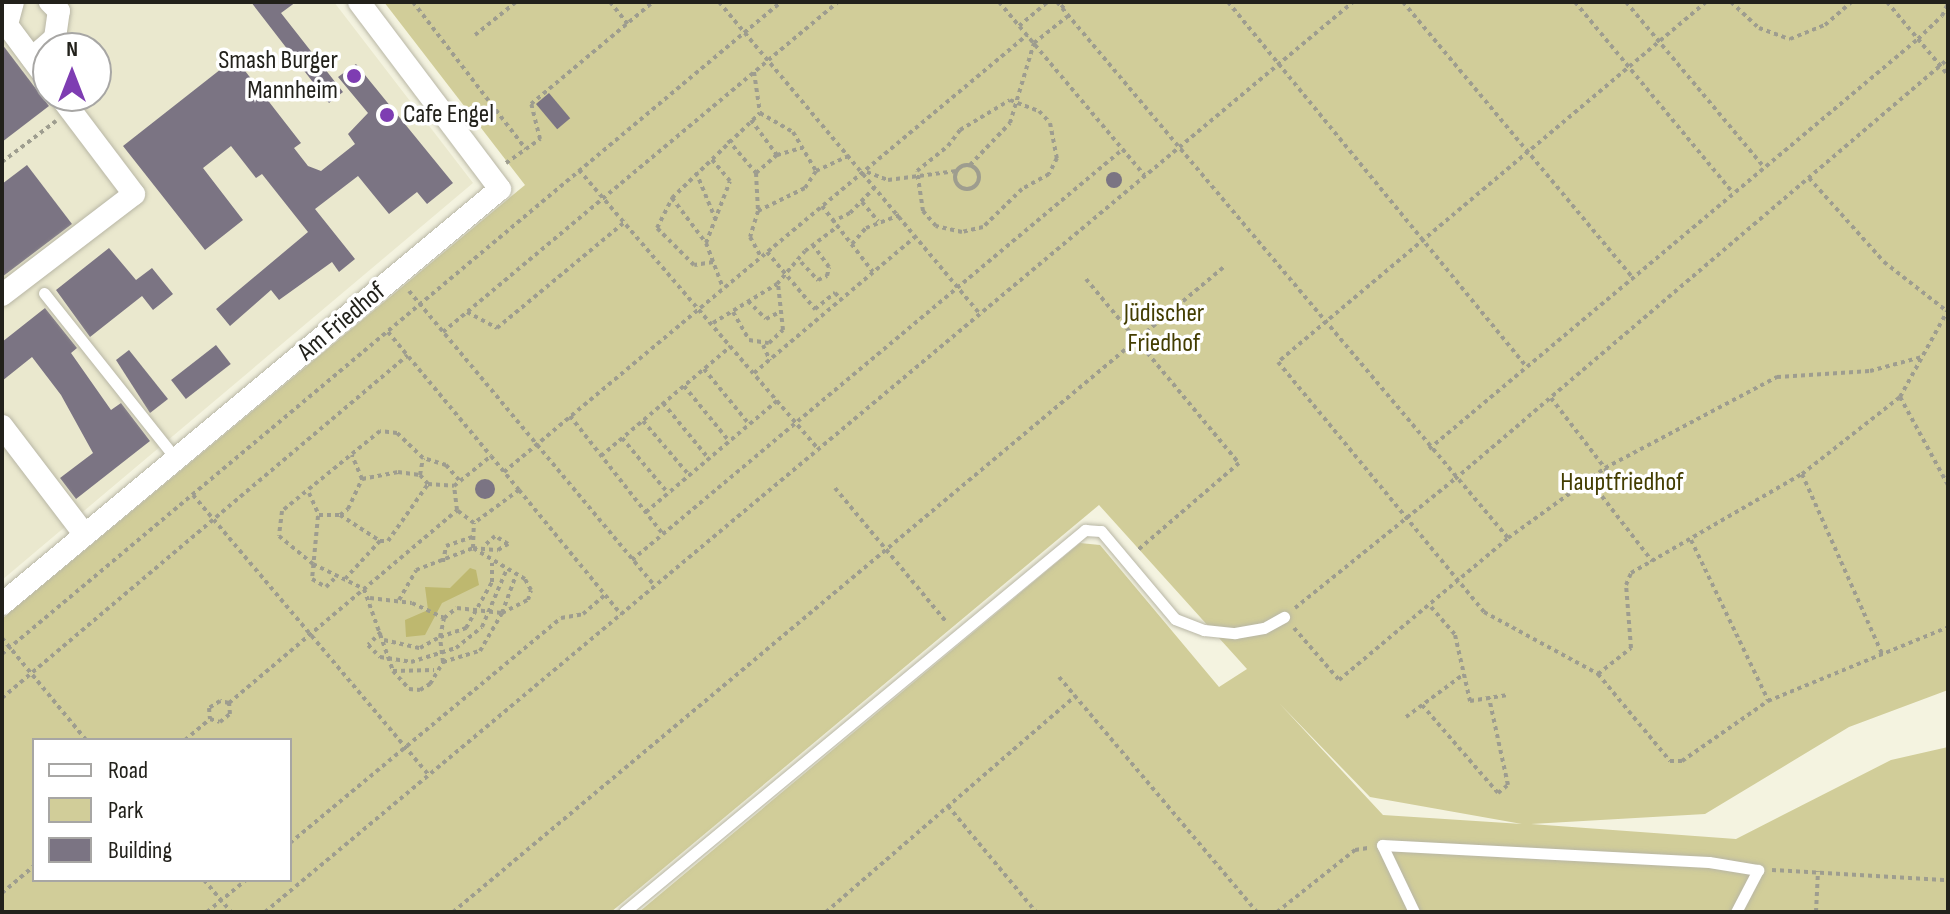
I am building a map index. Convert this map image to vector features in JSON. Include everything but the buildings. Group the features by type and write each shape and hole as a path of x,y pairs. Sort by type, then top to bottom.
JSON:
{"street":[{"path":"50,2 59,11 56,32"},
{"path":"359,2 489,176"},
{"path":"8,5 7,25 32,58"},
{"path":"2,295 134,194 73,112"},
{"name":"Am Friedhof","path":"2,604 500,189 489,176"},
{"path":"2,426 85,535"}],"lane":[{"path":"44,293 176,459"},
{"path":"624,912 1085,530 1101,531 1175,619 1204,630 1235,633 1264,628 1284,617"},
{"path":"1414,912 1382,845 1709,862 1758,870 1736,912"}],"path":[{"path":"413,2 526,149"},
{"path":"475,35 516,2"},
{"path":"610,2 628,24"},
{"path":"489,176 540,139 531,104 653,2"},
{"path":"2,654 781,2"},
{"path":"443,332 838,2"},
{"path":"999,2 1144,175"},
{"path":"1019,26 1048,2"},
{"path":"1057,2 1429,449 1508,538"},
{"path":"1061,8 1068,2"},
{"path":"1228,2 1422,243 1526,366"},
{"path":"265,912 1353,2"},
{"path":"1403,2 1632,277"},
{"path":"1575,2 1733,193"},
{"path":"1626,2 1764,167"},
{"path":"1706,2 1278,362 1484,612 1598,674 1670,761 1682,761 1768,701 1948,627"},
{"path":"1731,2 1759,28 1790,39 1825,25 1851,2"},
{"path":"1887,2 1948,75"},
{"path":"1429,449 1918,39 1948,3"},
{"path":"721,4 865,171 981,315"},
{"path":"865,171 888,180 919,178 970,165 1010,123 1034,43 1068,16"},
{"path":"504,472 1027,35"},
{"path":"1922,357 1870,371 1777,377 1605,468 1508,538 1431,607 1339,680 1284,617 1407,520 1948,59"},
{"path":"754,72 760,113"},
{"path":"1003,101 1039,111 1050,123 1057,158 1049,174 1022,189 983,227 962,232 936,226 923,211 919,178 922,162 948,146 960,130 978,123 1003,101"},
{"path":"2,162 56,112"},
{"path":"713,262 694,265 677,243 657,228 672,198 710,157 760,113"},
{"path":"760,113 793,132 816,171"},
{"path":"751,120 777,155"},
{"path":"728,140 756,173 758,211 750,237 761,257"},
{"path":"756,173 777,155 801,148"},
{"path":"632,560 1123,149"},
{"path":"758,211 805,188 816,171 851,155"},
{"path":"706,243 730,181 710,157"},
{"path":"956,171 958,186 972,188 979,176 970,165"},
{"path":"579,170 626,221 818,449"},
{"path":"696,172 716,218"},
{"path":"1598,674 1631,648 1626,585 1631,573 1802,474 1900,397 1948,311 1884,262 1809,178"},
{"path":"832,222 862,202 876,186"},
{"path":"672,198 706,243 723,288"},
{"path":"862,202 878,221"},
{"path":"822,206 873,272"},
{"path":"852,244 878,221 900,215"},
{"path":"467,312 497,328 626,221"},
{"path":"713,324 777,284 801,262 813,245 836,228"},
{"path":"754,373 916,236"},
{"path":"801,262 818,280 827,276 829,267 813,245"},
{"path":"767,252 815,309 835,293 841,299"},
{"path":"453,912 1224,267"},
{"path":"398,277 534,446 654,585"},
{"path":"1086,279 1239,463 1127,559"},
{"path":"763,345 783,330 778,313 777,284"},
{"path":"748,301 766,319 778,313"},
{"path":"733,312 749,340 763,345 770,361"},
{"path":"388,332 621,614"},
{"path":"601,456 731,346"},
{"path":"2,698 216,522 408,355"},
{"path":"704,369 749,424"},
{"path":"684,386 729,441"},
{"path":"1900,397 1948,485"},
{"path":"1551,398 1605,468 1610,479 1597,490 1652,561"},
{"path":"646,512 777,401"},
{"path":"663,403 709,459"},
{"path":"570,416 663,534"},
{"path":"643,421 689,475"},
{"path":"459,480 446,465 423,458 397,433 380,431 309,493 282,511 278,520 279,536 313,564 364,589 370,598 393,671 409,689 420,690 430,684 434,670 443,662 480,651 502,613 516,575"},
{"path":"622,438 668,493"},
{"path":"340,515 355,500 362,479 352,455"},
{"path":"474,523 457,510 454,486 491,456"},
{"path":"420,475 423,458"},
{"path":"362,479 391,472 420,475 428,484 454,486"},
{"path":"1802,474 1882,654"},
{"path":"319,515 340,515 380,541 388,541 428,484"},
{"path":"835,488 947,623"},
{"path":"442,617 457,608 502,613 528,600 531,590 516,575 492,563 473,548 472,537 474,523 519,490"},
{"path":"309,493 319,515 312,579 319,586 331,585 337,576"},
{"path":"193,495 429,775"},
{"path":"229,703 457,510"},
{"path":"399,600 413,572 485,545 495,536 508,544 498,550 485,545"},
{"path":"443,562 446,546 472,537"},
{"path":"1691,540 1768,701"},
{"path":"345,579 380,541"},
{"path":"384,640 411,650 466,628 473,608 492,582 492,563"},
{"path":"381,632 370,639 370,651 411,662 472,639 506,571"},
{"path":"292,841 561,618 583,614 605,595"},
{"path":"370,598 399,600 442,617"},
{"path":"1431,607 1455,635 1470,701 1508,695"},
{"path":"442,617 440,637 443,662"},
{"path":"2,638 84,738"},
{"path":"393,671 434,670"},
{"path":"1406,717 1464,674"},
{"path":"1059,677 1257,912"},
{"path":"826,912 1075,696"},
{"path":"1422,705 1498,793 1508,785 1489,698"},
{"path":"210,719 209,708 220,701 229,703"},
{"path":"210,719 220,722 230,714 229,703"},
{"path":"187,738 210,719"},
{"path":"948,806 1036,912"},
{"path":"1277,912 1355,850 1382,845"},
{"path":"2,893 32,868"},
{"path":"1758,870 1948,880"},
{"path":"1816,912 1818,871"},
{"path":"206,882 231,912"},
{"path":"207,912 244,882"}],"shaded area":[{"path":"2,2 334,2 473,183 2,580"},
{"path":"470,568 476,570 479,585 442,603 425,635 406,637 405,620 428,610 425,587 450,588"}],"green space":[{"name":"Hauptfriedhof","path":"384,2 1948,2 1948,690 1849,727 1705,814 1531,824 1736,839 1891,760 1948,747 1948,912 639,912 1080,543 1100,545 1219,687 1247,669 1099,505 611,912 2,912 2,619 525,185","holes":["1279,703 1370,797 1522,824 1383,815"]}],"place":[{"name":"Smash Burger Mannheim","path":"354,76"},
{"name":"Cafe Engel","path":"387,115"}],"park label":[{"name":"Jüdischer Friedhof","path":"1164,329"}]}
